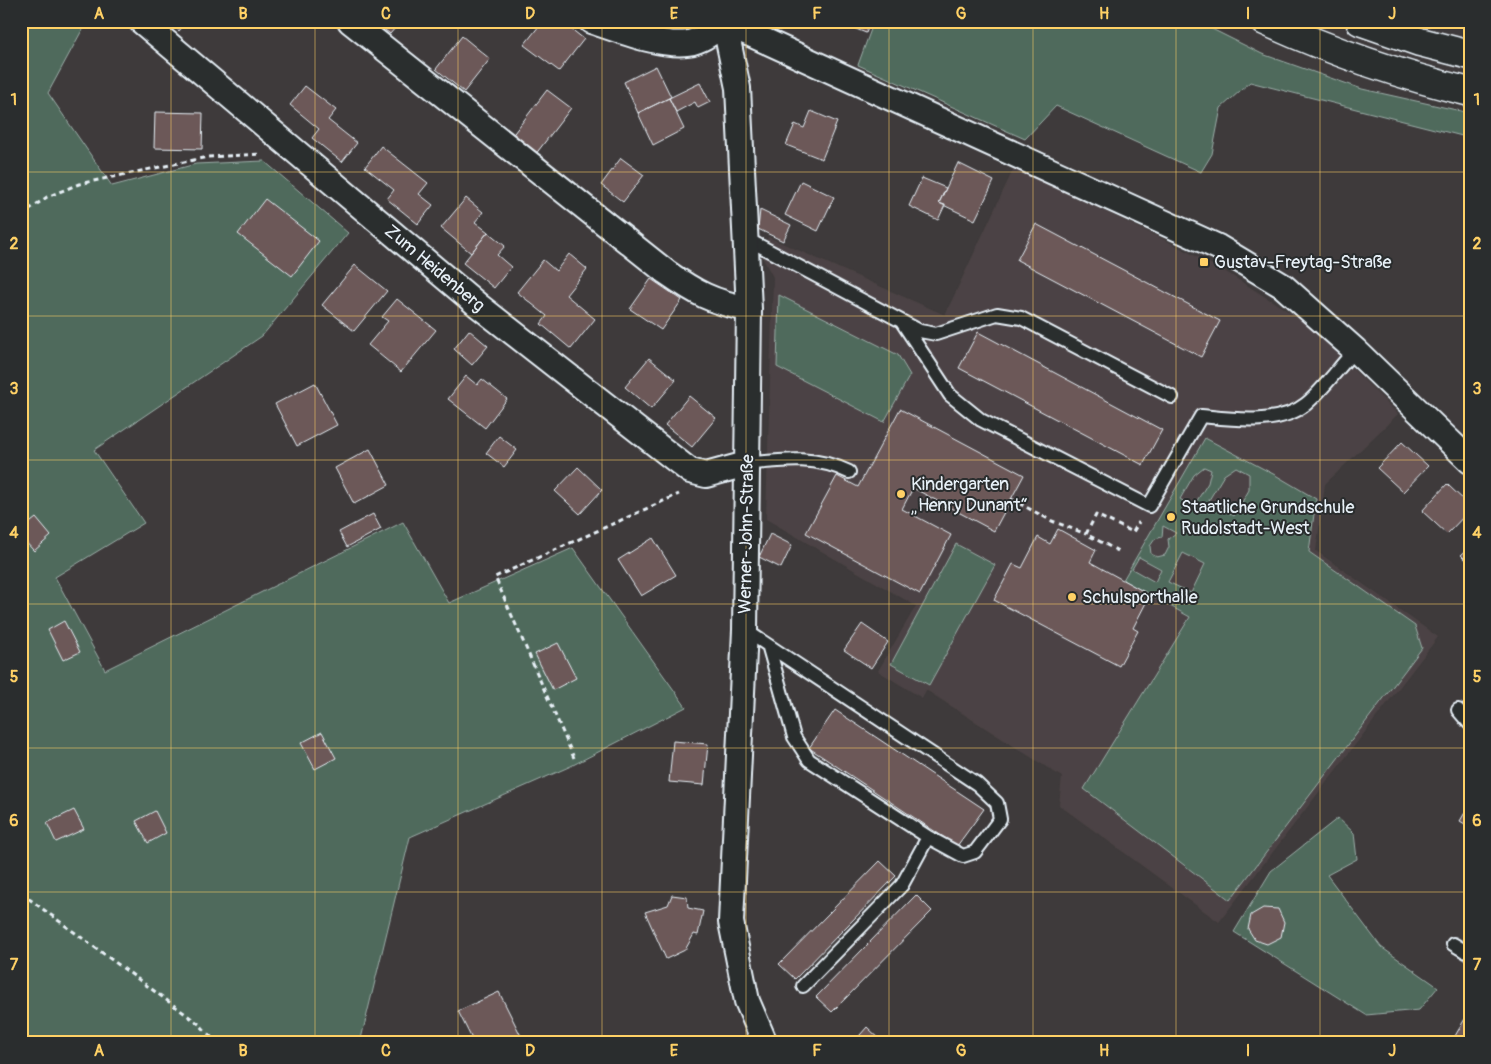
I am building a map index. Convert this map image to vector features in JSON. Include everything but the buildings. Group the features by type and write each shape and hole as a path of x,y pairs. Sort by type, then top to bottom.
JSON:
{"main road":[{"path":"1265,21 1334,50 1389,70 1470,92"},
{"path":"1360,21 1420,42 1470,55"}],"street":[{"name":"Zum Heidenberg","path":"141,21 495,318 690,471 706,475"},
{"path":"350,21 666,272 695,292 719,303 748,309"},
{"path":"591,21 657,41 688,43 704,38 725,22 1200,237 1283,286 1355,350 1470,461"},
{"name":"Werner-John-Straße","path":"725,22 738,88 748,309 745,630 730,922 746,1001 765,1043"},
{"path":"706,475 746,464"}],"lane":[{"path":"745,238 920,331 936,334 997,314 1021,318 1172,397"},
{"path":"902,322 950,395 981,420 1149,506 1201,416 1233,419 1272,417 1288,413 1305,404 1355,350"},
{"path":"746,464 806,460 830,463 849,472"},
{"path":"745,630 769,648 977,784 997,803 1000,819 976,852 963,856 928,837 809,760 794,737 769,648"},
{"path":"1458,710 1470,724"},
{"path":"803,986 902,884 928,837"},
{"path":"1453,944 1470,954"}],"path":[{"path":"21,215 46,197 79,184 208,157 296,152"},
{"path":"21,455 23,450"},
{"path":"574,758 495,577 688,490 706,475"},
{"path":"1011,499 1052,521 1086,534 1118,551"},
{"path":"1086,534 1096,515 1133,532 1149,506"},
{"path":"21,893 199,1024 217,1043"}],"shaded area":[{"name":"Staatliche Grundschule Rudolstadt-West","path":"1014,168 1171,243 1226,272 1308,324 1398,414 1325,484 1316,551 1438,637 1219,922 1059,805 1062,777 926,690 922,698 878,671 916,606 766,519 773,277 762,257 768,237 945,315"}],"green space":[{"path":"21,21 87,21 48,93 112,186 196,164 264,161 348,233 262,336 94,450 144,523 55,577 105,670 403,522 449,603 573,548 686,707 571,766 410,837 360,1043 21,1043"},
{"path":"874,21 1196,21 1262,54 1362,89 1470,113 1470,138 1250,82 1221,108 1212,154 1201,172 1056,106 1025,139 858,65"},
{"path":"779,295 898,355 910,375 884,422 777,367"},
{"path":"1205,438 1316,499 1309,552 1415,626 1422,648 1230,900 1084,789 1190,617 1123,580","holes":["1204,467 1211,470 1208,483 1193,507 1180,499 1194,475","1236,467 1249,474 1249,490 1234,516 1209,500 1224,475","1163,526 1176,533 1168,539 1169,547 1165,555 1157,557 1151,554 1150,546 1155,539 1162,537","1183,553 1205,564 1191,593 1168,582","1139,557 1161,569 1155,582 1132,569"]},
{"path":"956,544 995,565 929,685 891,664"},
{"path":"1338,818 1354,833 1357,859 1327,875 1381,947 1438,987 1419,1010 1366,1015 1234,932 1271,871"}],"place":[{"name":"Gustav-Freytag-Straße","path":"1204,262"},
{"name":"Kindergarten „Henry Dunant“","path":"901,494"},
{"name":"Staatliche Grundschule Rudolstadt-West","path":"1171,517"},
{"name":"Schulsporthalle","path":"1072,597"}]}
